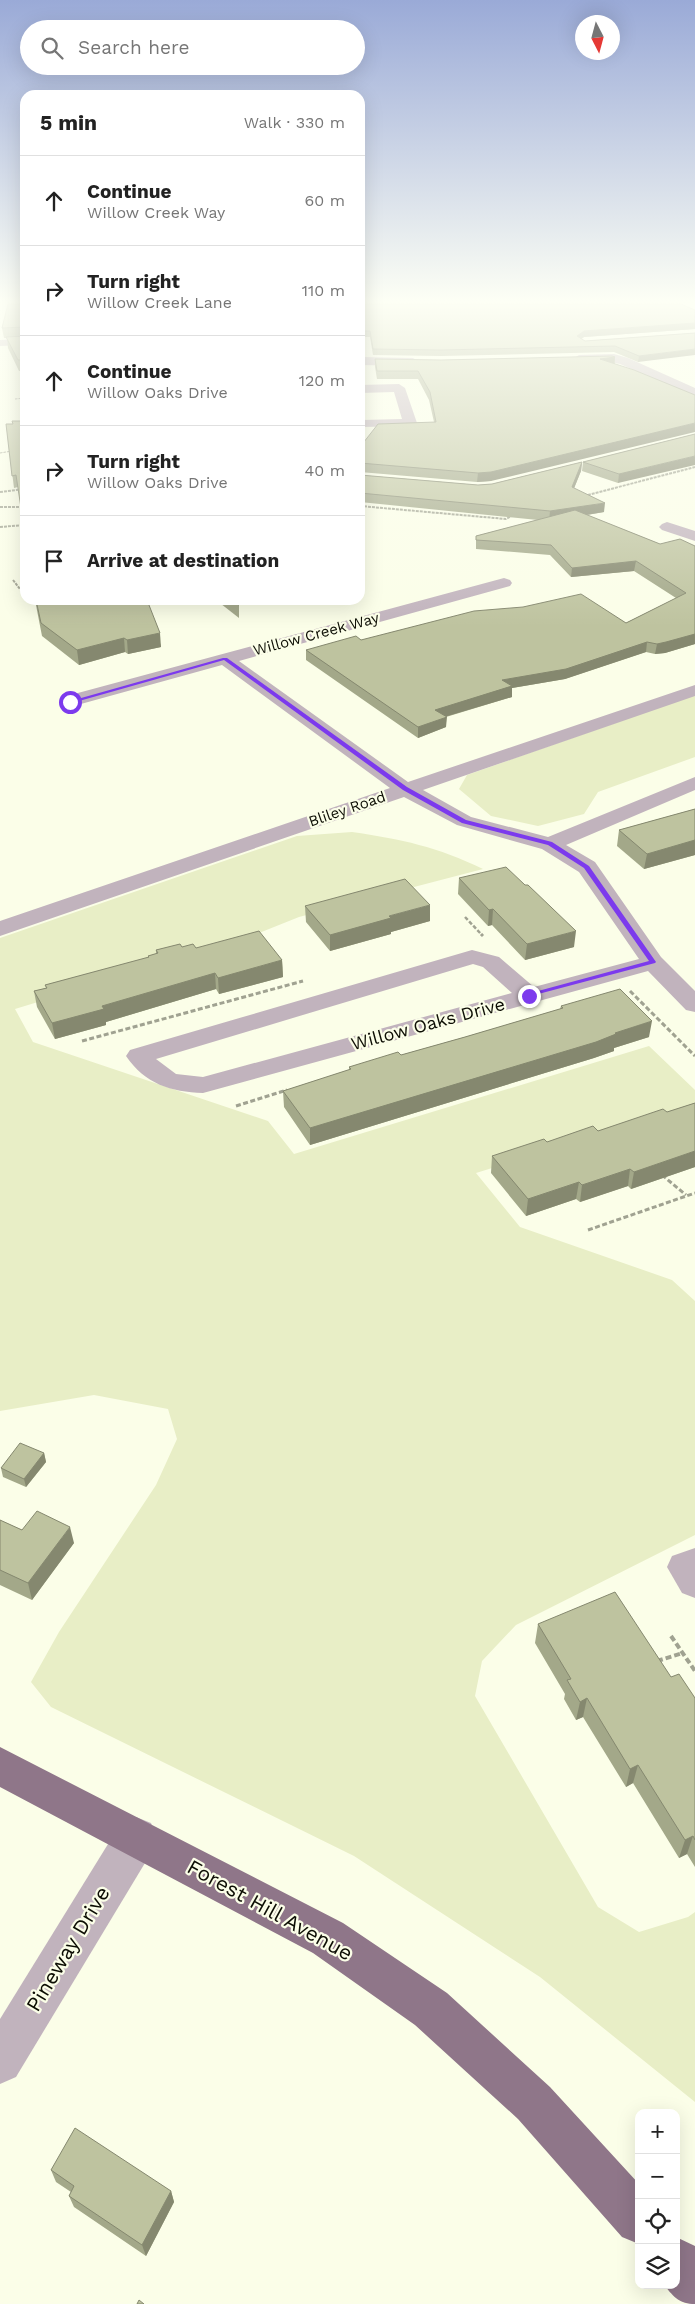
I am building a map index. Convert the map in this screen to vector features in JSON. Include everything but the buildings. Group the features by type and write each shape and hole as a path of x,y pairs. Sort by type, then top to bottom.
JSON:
{"main road":[{"name":"Forest Hill Avenue","path":"0,1766 328,1938 431,2009 534,2103 635,2216"},
{"path":"680,2266 695,2283"}],"street":[{"path":"365,424 410,423 406,412"},
{"path":"667,527 695,536"},
{"name":"Willow Creek Way","path":"70,702 504,583"},
{"path":"225,659 405,789 464,821 550,844 587,867 653,962 695,1005"},
{"name":"Bliley Road","path":"0,929 695,690"},
{"path":"550,844 695,783"},
{"name":"Willow Oaks Drive","path":"529,996 491,962 472,957 139,1056 152,1071 176,1084 203,1085 529,996 653,962"},
{"path":"695,1562 685,1567 695,1582"},
{"name":"Pineway Drive","path":"0,2061 136,1838"}],"path":[{"path":"0,453 17,451"},
{"path":"580,497 695,467"},
{"path":"650,473 658,476"},
{"path":"0,492 20,489"},
{"path":"365,506 506,518 519,513"},
{"path":"0,508 20,507"},
{"path":"0,527 20,525"},
{"path":"14,580 20,589"},
{"path":"470,935 479,933"},
{"path":"82,1041 309,979"},
{"path":"628,989 695,1056"},
{"path":"236,1106 293,1088"},
{"path":"662,1174 686,1196"},
{"path":"588,1230 695,1193"},
{"path":"671,1636 695,1671"},
{"path":"648,1664 683,1653"}],"green space":[{"path":"695,695 695,757 598,792 584,814 538,826 491,816 459,789 467,775"},
{"path":"352,832 435,849 483,869 299,917 244,939 15,1009 33,1042 268,1121 294,1154 649,1046 695,1090 695,1106 476,1173 520,1227 672,1280 695,1301 695,1535 516,1625 482,1661 475,1696 598,1907 639,1932 688,1917 695,1912 695,2102 540,1977 354,1856 51,1707 31,1682 59,1632 156,1485 177,1439 168,1409 94,1395 0,1411 0,938 297,836"}],"route":[{"path":"70,702 225,659 405,789 464,821 550,844 587,867 653,962 529,996"}]}
